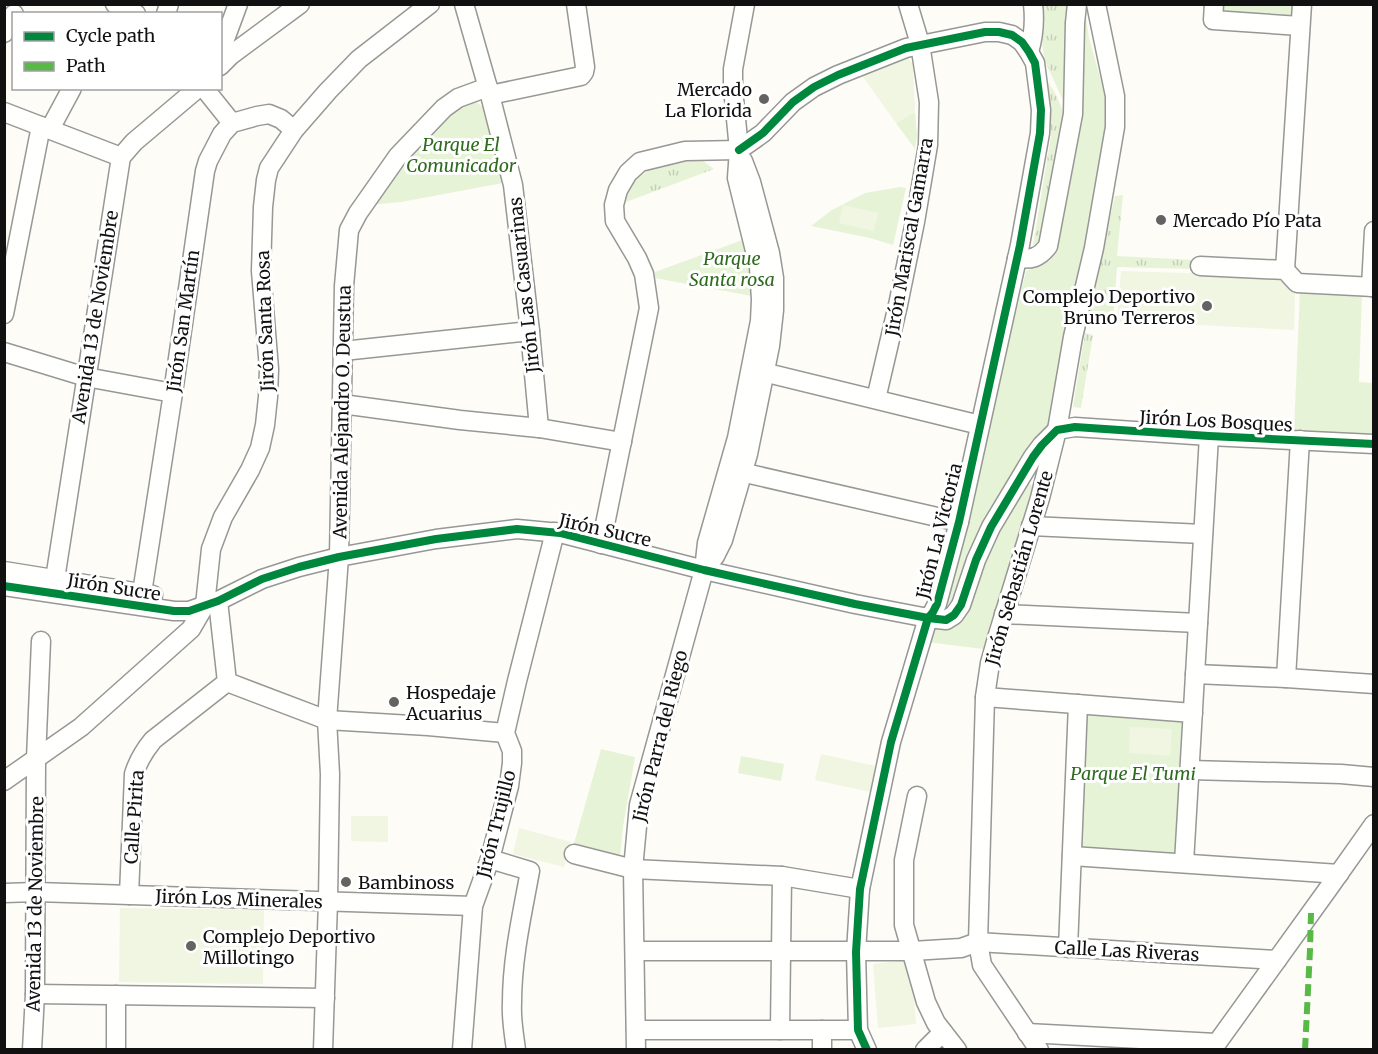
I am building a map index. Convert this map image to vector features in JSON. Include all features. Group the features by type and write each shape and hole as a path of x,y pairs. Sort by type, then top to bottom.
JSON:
{"street":[{"path":"223,56 238,4"},
{"path":"223,56 300,4"},
{"name":"Jirón Santa Rosa","path":"4,781 81,727 191,629 212,603 211,549 223,517 260,448 265,425 269,369 261,271 263,207 269,168 294,130 359,59 430,4"},
{"name":"Jirón Las Casuarinas","path":"464,4 513,186 530,331 538,428"},
{"name":"Avenida Alejandro O. Deustua","path":"323,1050 330,774 327,720 339,556 344,286 349,230 358,213 398,156 444,108 458,98 581,76 585,67 576,4"},
{"name":"Jirón Parra del Riego","path":"636,1050 633,869 639,805 704,570 706,543 735,471 737,438 758,371 760,288 757,254 737,178 739,150 733,88 733,69 745,4"},
{"name":"Jirón Mariscal Gamarra","path":"876,399 915,222 928,145 929,102 920,44 908,4"},
{"path":"1029,52 1034,37 1033,4"},
{"path":"1017,258 1028,260 1036,258 1048,246 1073,114 1077,4"},
{"name":"Jirón Sebastián Lorente","path":"1039,1050 982,965 978,942 985,697 990,663 1057,430 1073,337 1094,248 1115,128 1115,96 1096,4"},
{"path":"1285,270 1302,4"},
{"path":"116,5 132,12"},
{"path":"1213,12 1300,26"},
{"path":"4,33 12,18"},
{"path":"601,544 648,308 644,274 615,221 614,205 618,190 628,173 640,162 685,151 739,150 763,133 793,102 814,87 906,48 985,32 999,32 1012,35 1022,42 1029,52"},
{"name":"Jirón La Victoria","path":"867,1050 858,1030 856,952 860,889 891,742 928,618 937,604 959,522 1017,258 1040,133 1041,110 1035,63 1029,52"},
{"path":"4,314 46,127 71,90"},
{"path":"4,112 121,156 134,142 196,90"},
{"path":"206,90 232,123 269,114 281,119 294,130"},
{"name":"Jirón San Martín","path":"142,593 205,171 222,134 232,123"},
{"name":"Avenida 13 de Noviembre","path":"55,579 121,156"},
{"path":"1200,266 1285,270 1297,282 1372,287 1374,231"},
{"path":"343,351 530,331"},
{"path":"4,352 86,377 173,393"},
{"path":"758,371 980,425"},
{"path":"342,404 538,428 622,442"},
{"name":"Jirón Los Bosques","path":"1057,430 1075,427 1374,444"},
{"name":"Jirón Sucre","path":"4,586 174,611 189,611 212,603 262,579 339,556 436,539 518,529 555,532 704,570 855,604 946,620 957,610 963,600 981,548 991,527 1033,457 1057,430"},
{"path":"1184,863 1209,436"},
{"path":"1286,678 1300,440"},
{"path":"735,471 959,522"},
{"path":"1031,526 1203,534"},
{"name":"Jirón Trujillo","path":"462,1050 473,906 490,859 509,786 512,751 505,733 555,532"},
{"name":"Jirón Sucre","path":"4,572 212,603"},
{"path":"212,603 227,682 327,720 505,733"},
{"path":"1004,614 1198,623"},
{"name":"Avenida 13 de Noviembre","path":"32,1050 35,994 36,759 41,641"},
{"path":"1195,674 1374,684"},
{"name":"Calle Pirita","path":"129,895 134,774 138,761 153,740 227,682"},
{"path":"985,697 1193,713"},
{"path":"1068,948 1078,704"},
{"path":"1190,770 1374,777"},
{"path":"917,796 904,861 904,925 926,1002 936,1023 957,1050"},
{"path":"1027,1033 1105,1043 1214,1046 1373,824"},
{"path":"574,854 633,869 782,876 860,889"},
{"path":"1072,856 1339,874"},
{"path":"490,859 530,871 513,974 512,1006 516,1050"},
{"path":"780,1030 782,876"},
{"name":"Jirón Los Minerales","path":"4,893 36,892 473,906"},
{"name":"Calle Las Riveras","path":"635,951 912,951 961,948 978,942 1277,960"},
{"path":"35,994 325,998"},
{"path":"116,995 116,1050"},
{"path":"636,1030 858,1030"},
{"path":"822,1030 822,1050"},
{"path":"925,1050 943,1032"}],"green space":[{"path":"1038,5 1069,5 1067,109 1044,59"},
{"path":"1084,5 1089,38 1105,95 1107,148 1051,419 953,601 943,607 1026,271 1043,263"},
{"path":"1222,5 1294,5 1294,17 1222,13"},
{"path":"906,54 913,65 915,112 896,123 858,70"},
{"path":"1046,79 1065,115 1044,234 1038,243 1033,245 1051,136"},
{"name":"Parque El Comunicador","path":"476,102 484,108 491,121 503,183 401,202 371,205 416,148 460,105"},
{"path":"915,112 917,136 915,149 896,123"},
{"path":"683,159 703,161 714,169 626,202 633,183 639,177 655,167"},
{"path":"906,188 893,245 811,226 832,210 865,193"},
{"path":"1123,195 1117,256 1196,260 1194,269 1117,267 1113,321 1085,321 1115,196"},
{"path":"843,205 878,213 874,231 839,223"},
{"name":"Parque Santa rosa","path":"748,238 757,297 655,278 655,272"},
{"name":"Complejo Deportivo Bruno Terreros","path":"1121,271 1281,276 1295,290 1294,330 1117,322"},
{"path":"1300,289 1362,293 1359,382 1373,383 1373,435 1294,431"},
{"path":"1085,333 1093,335 1081,408 1073,407"},
{"path":"1027,483 1033,486 983,649 927,642 930,628 944,630 958,625 968,610 989,548"},
{"name":"Parque El Tumi","path":"1085,711 1187,719 1177,854 1082,846"},
{"path":"1130,727 1172,729 1170,756 1129,753"},
{"path":"601,749 635,757 620,858 573,847"},
{"path":"821,754 875,766 870,792 815,780"},
{"path":"741,756 784,764 781,781 738,773"},
{"path":"351,816 388,816 388,842 351,841"},
{"path":"519,828 571,842 564,867 513,854"},
{"name":"Complejo Deportivo Millotingo","path":"120,908 264,910 263,984 119,982"},
{"path":"911,960 916,1024 878,1028 873,964"}],"marked path":[{"path":"1305,1050 1311,913"}],"cycle path":[{"path":"739,150 763,133 793,102 814,87 906,48 985,32 999,32 1012,35 1022,42 1035,63 1041,110 1040,133 1020,245 959,522 937,604 928,618 891,742 860,889 856,952 858,1030 867,1050"},
{"path":"4,586 174,611 189,611 218,601 262,579 299,567 436,539 517,529 560,533 704,570 855,604 946,620 954,615 961,605 976,560 991,527 1033,457 1057,430 1075,427 1374,444"}],"place":[{"name":"Mercado La Florida","path":"764,99"},
{"name":"Mercado Pío Pata","path":"1161,220"},
{"name":"Complejo Deportivo Bruno Terreros","path":"1207,306"},
{"name":"Hospedaje Acuarius","path":"394,702"},
{"name":"Bambinoss","path":"346,882"},
{"name":"Complejo Deportivo Millotingo","path":"191,946"}]}
